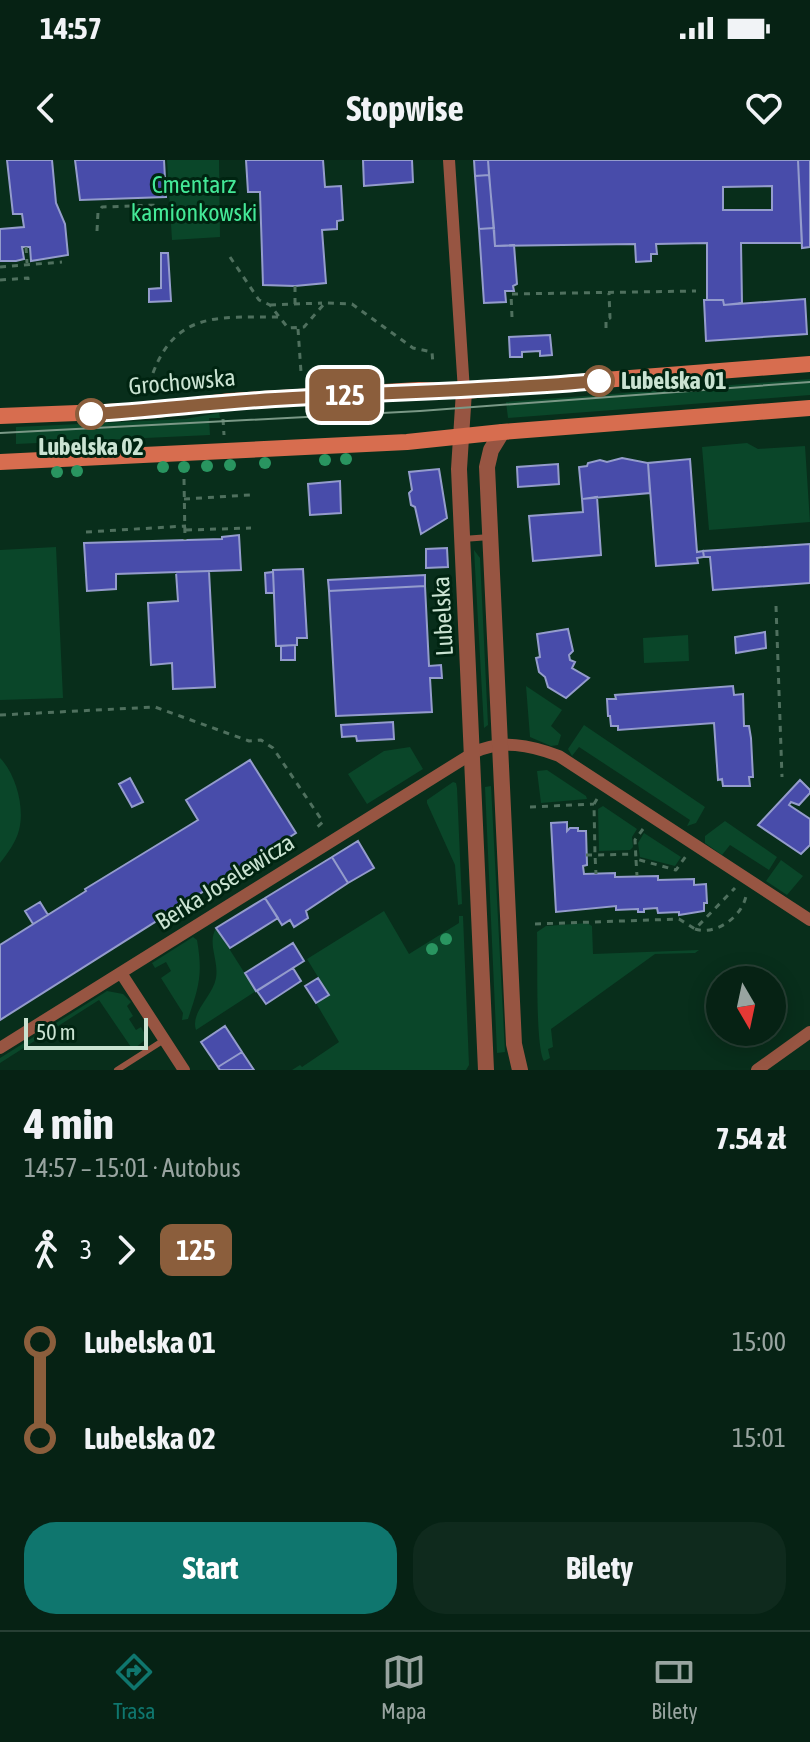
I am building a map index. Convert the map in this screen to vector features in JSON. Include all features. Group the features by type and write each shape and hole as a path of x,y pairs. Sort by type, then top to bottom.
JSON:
{"main road":[{"name":"Grochowska","path":"0,416 155,410 230,401 419,390 464,391 810,364"},
{"path":"0,462 462,438 502,432 810,408"}],"street":[{"name":"Lubelska","path":"449,160 464,391 459,469 486,1070"},
{"path":"502,432 491,450 487,467 514,1044 520,1070"},
{"path":"500,745 524,745 559,756 810,920"},
{"name":"Berka Joselewicza","path":"0,1048 473,753 500,745"},
{"path":"121,973 184,1070"},
{"path":"757,1070 810,1032"}],"lane":[{"path":"463,539 490,537"},
{"path":"117,1070 164,1040"}],"path":[{"path":"97,231 98,212 102,207 159,205"},
{"path":"26,247 27,265"},
{"path":"230,257 259,300 270,305 352,304 413,348 432,352 433,364"},
{"path":"0,267 62,262"},
{"path":"0,280 28,278 28,284"},
{"path":"295,286 295,305"},
{"path":"512,317 511,294 696,291"},
{"path":"606,328 606,319 610,318 609,293"},
{"path":"270,305 288,328 298,329 304,327 325,303"},
{"path":"153,373 181,329 193,323 228,318 280,317"},
{"path":"298,329 301,372"},
{"path":"223,415 224,438"},
{"path":"184,479 185,540"},
{"path":"184,499 250,495"},
{"path":"86,532 251,528"},
{"path":"776,606 782,777"},
{"path":"0,715 155,707 249,741 261,740 273,748 323,822 316,828"},
{"path":"530,807 596,801 596,874"},
{"path":"637,876 635,840 643,829"},
{"path":"586,855 636,856 677,873 686,856"},
{"path":"695,929 735,888"},
{"path":"535,924 679,919 695,929 711,931 722,927 745,903 746,895"}],"green space":[{"name":"Cmentarz kamionkowski","path":"167,160 219,160 220,237 172,240"},
{"path":"810,379 810,395 508,418 506,402"},
{"path":"219,413 220,418 209,418 210,435 16,444 16,427 185,419"},
{"path":"747,443 758,449 805,446 810,522 709,530 702,447"},
{"path":"56,547 63,698 0,700 0,550"},
{"path":"474,550 480,558 488,725 484,728"},
{"path":"688,635 689,661 644,663 643,638"},
{"path":"526,686 562,710 551,726 561,735 558,745 551,746 530,737"},
{"path":"584,725 705,807 696,823 687,826 690,820 579,747 572,756 568,749"},
{"path":"410,747 423,769 367,804 348,774 384,751"},
{"path":"0,758 15,782 21,821 16,839 0,863"},
{"path":"547,770 587,799 541,803 537,771"},
{"path":"453,782 457,788 462,904 458,905 455,865 427,803"},
{"path":"491,786 505,1052 497,1053 485,787"},
{"path":"603,806 637,829 630,850 599,851 598,809"},
{"path":"725,821 777,857 769,870 730,845 722,855 705,843 705,836"},
{"path":"644,833 681,857 675,866 640,857 638,843"},
{"path":"781,860 803,876 787,895 766,881"},
{"path":"384,911 409,954 459,923 459,916 463,916 469,1065 466,1070 292,1070 300,1065 302,1067 339,1042 316,1003 329,995 307,959"},
{"path":"587,923 592,926 593,954 699,950 695,953 655,954 551,1029 553,1047 548,1049 550,1058 544,1061 538,1020 537,932 546,926"},
{"path":"216,928 256,991 196,1030 196,1017 216,978 213,940"},
{"path":"193,937 197,940 199,952 199,980 188,1019 182,1020 183,1013 161,978 171,971 166,962 155,968 152,963"},
{"path":"107,991 123,994 131,1002 127,1006 133,1016 129,1019 136,1030 141,1027 147,1038 133,1050 99,1000 0,1063 0,1058"}],"building":[{"path":"7,160 52,160 56,203 65,224 68,255 31,261 30,247 22,247 24,259 0,261 0,229 24,227 22,214 13,214"},
{"path":"75,160 164,160 166,197 80,200"},
{"path":"246,160 323,160 325,187 341,186 343,220 337,221 337,229 322,230 326,283 263,285 260,192 248,192"},
{"path":"363,160 412,160 413,182 364,186"},
{"path":"474,160 488,160 489,175 475,176"},
{"path":"488,160 798,160 802,243 741,243 742,303 724,305 723,300 707,300 707,243 656,244 657,254 651,254 651,261 636,262 635,244 495,246","holes":["772,186 772,210 723,210 723,187"]},
{"path":"798,160 810,160 810,247 802,248"},
{"path":"489,175 494,228 479,229 475,176"},
{"path":"494,228 495,246 514,245 517,284 513,286 514,291 505,291 506,302 484,303 479,229"},
{"path":"161,253 168,253 171,301 149,302 149,289 161,288"},
{"path":"805,299 807,334 706,341 704,300 723,300 724,305"},
{"path":"550,335 552,355 540,356 540,351 522,352 522,357 510,357 509,337"},
{"path":"622,458 648,463 650,493 582,499 579,467 600,460 607,462"},
{"path":"690,459 697,552 703,551 704,557 697,558 698,563 656,566 648,463"},
{"path":"558,464 559,484 518,487 517,467"},
{"path":"439,469 447,518 421,534 415,507 411,505 409,472"},
{"path":"340,481 341,513 310,515 308,484"},
{"path":"597,497 601,555 533,561 529,516 583,512 582,499"},
{"path":"239,535 241,570 116,574 116,589 87,591 84,543 222,539"},
{"path":"810,544 810,583 713,590 710,557 704,557 703,551"},
{"path":"447,548 448,567 426,568 426,549"},
{"path":"303,569 307,638 297,638 297,645 276,646 273,570"},
{"path":"209,571 215,687 173,689 172,663 151,665 148,603 178,601 176,572"},
{"path":"273,572 274,593 266,593 265,573"},
{"path":"425,575 425,586 329,591 328,580"},
{"path":"425,586 429,666 441,665 442,678 430,678 432,712 336,716 329,591"},
{"path":"568,629 573,651 569,655 570,660 575,662 572,668 589,678 566,698 548,687 545,677 539,672 536,658 540,657 537,634"},
{"path":"765,632 766,648 736,653 735,637"},
{"path":"295,645 295,660 281,660 281,646"},
{"path":"733,686 734,695 743,694 744,726 749,726 753,777 749,777 750,786 723,786 722,779 718,780 714,723 618,730 618,726 611,726 608,716 607,699 616,699 615,695"},
{"path":"393,722 394,739 357,741 356,736 342,737 341,725"},
{"path":"250,760 296,833 0,1020 0,945 198,820 186,800"},
{"path":"130,778 143,802 132,807 119,784"},
{"path":"800,780 810,793 799,805 791,802 789,805 810,819 810,845 801,854 758,825"},
{"path":"567,822 567,831 578,828 578,831 586,831 587,865 583,866 584,874 658,876 658,880 694,879 694,885 706,884 707,903 704,903 704,911 679,915 679,912 658,913 657,908 644,909 644,912 638,912 638,909 616,910 616,906 556,912 551,823"},
{"path":"358,841 374,868 348,883 332,857"},
{"path":"332,857 348,883 306,911 308,918 294,927 290,920 282,925 265,898"},
{"path":"265,898 278,918 230,948 216,928"},
{"path":"40,902 48,915 33,924 25,911"},
{"path":"293,943 304,961 256,991 245,973"},
{"path":"293,968 301,981 266,1004 257,991"},
{"path":"318,978 329,995 316,1003 305,986"},
{"path":"225,1026 242,1052 218,1067 201,1042"},
{"path":"242,1052 254,1070 220,1070 218,1067"}],"tram line":[{"path":"0,433 420,411 810,382"}],"bus line":[{"name":"125","path":"91,414 163,410 230,401 419,390 464,391 599,381"}],"place":[{"name":"Lubelska 01","path":"599,381"},
{"name":"Lubelska 02","path":"91,414"}]}
